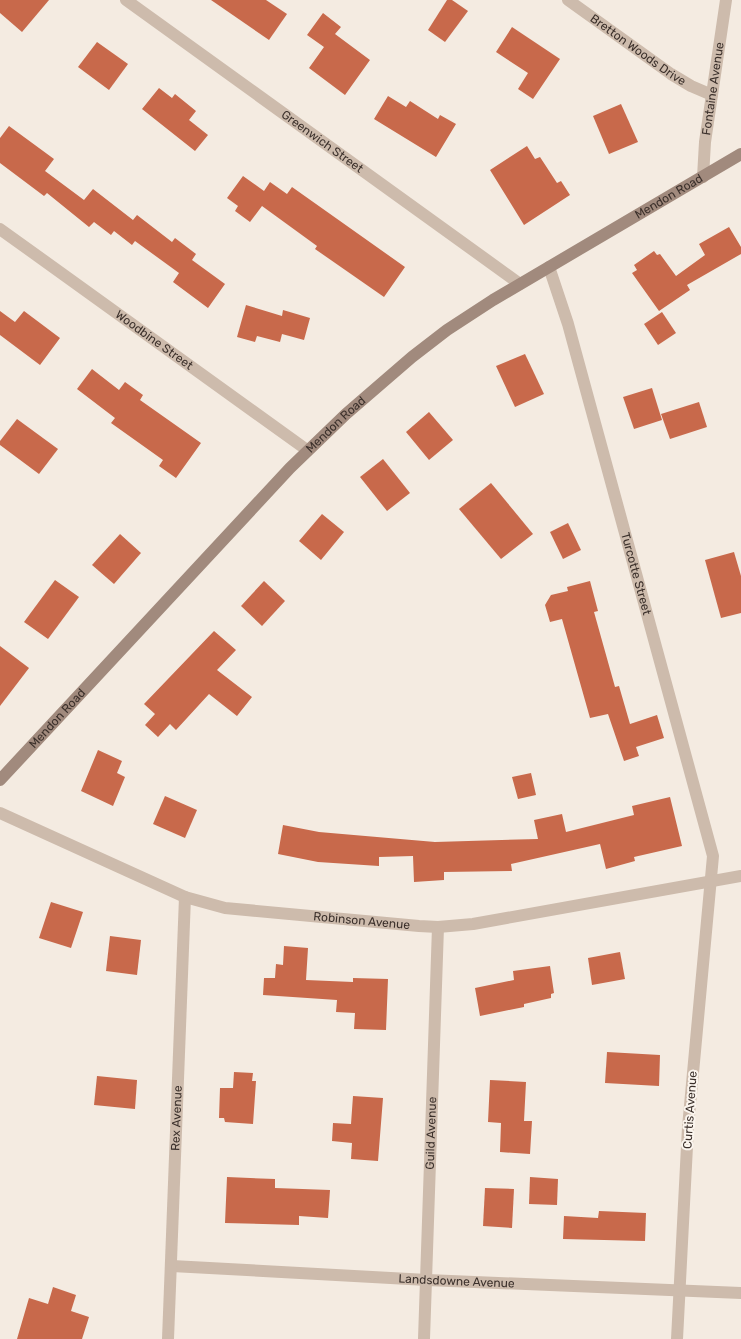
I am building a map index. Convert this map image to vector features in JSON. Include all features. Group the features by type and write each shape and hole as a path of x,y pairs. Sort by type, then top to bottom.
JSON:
{"street":[{"name":"Greenwich Street","path":"126,0 520,284"},
{"name":"Bretton Woods Drive","path":"568,0 670,74 712,95"},
{"name":"Fontaine Avenue","path":"703,177 705,142 726,0"},
{"name":"Mendon Road","path":"0,780 307,450 370,393 427,345 468,316 741,154"},
{"name":"Woodbine Street","path":"0,229 307,450"},
{"name":"Turcotte Street","path":"549,267 568,324 713,856 709,881"},
{"name":"Robinson Avenue","path":"0,813 185,897 225,908 438,927 473,924 741,876"},
{"name":"Curtis Avenue","path":"677,1339 688,1128 709,881"},
{"name":"Rex Avenue","path":"168,1339 185,897"},
{"name":"Guild Avenue","path":"424,1339 438,927"},
{"name":"Landsdowne Avenue","path":"172,1266 427,1280 741,1293"}],"building":[{"path":"0,0 49,0 22,32 0,13"},
{"path":"211,0 266,0 287,14 269,40"},
{"path":"447,0 452,0 468,11 445,42 428,30"},
{"path":"323,13 341,27 335,34 370,60 345,95 309,68 324,47 307,35"},
{"path":"512,27 560,59 533,99 518,89 528,73 496,52"},
{"path":"97,42 128,64 109,90 78,67"},
{"path":"159,88 172,98 175,94 196,111 189,120 208,135 195,151 142,109"},
{"path":"388,96 406,107 410,101 438,119 440,115 456,124 436,157 374,119"},
{"path":"621,104 638,142 609,154 593,116"},
{"path":"9,126 54,159 45,171 84,200 93,189 133,220 137,215 172,242 175,238 196,254 192,260 225,284 208,308 173,282 179,273 135,241 132,245 114,231 111,235 94,222 89,227 47,193 44,196 0,163 0,138"},
{"path":"527,146 535,159 540,157 557,183 561,181 570,195 524,225 490,170"},
{"path":"243,176 264,191 270,182 287,194 292,187 405,267 384,297 315,249 317,246 262,206 250,222 235,211 238,206 227,198"},
{"path":"729,227 741,247 741,254 687,285 690,290 659,311 632,273 637,270 634,265 654,251 657,255 660,254 676,276 705,255 699,244"},
{"path":"246,305 282,316 283,310 310,318 304,340 282,334 280,342 257,336 255,342 237,337"},
{"path":"0,311 15,322 24,311 60,338 40,365 0,335"},
{"path":"662,312 676,333 658,345 644,324"},
{"path":"525,354 544,394 515,407 496,366"},
{"path":"92,369 119,390 125,382 143,395 140,400 201,443 176,478 159,466 163,460 111,423 115,418 77,389"},
{"path":"652,388 662,420 634,429 623,397"},
{"path":"699,402 707,427 670,439 661,414"},
{"path":"429,412 453,440 429,460 406,432"},
{"path":"17,419 58,449 39,474 0,445 0,441"},
{"path":"383,459 410,493 387,511 360,477"},
{"path":"491,483 533,534 501,559 459,509"},
{"path":"322,514 344,532 321,560 299,541"},
{"path":"568,523 581,550 563,559 550,532"},
{"path":"120,534 141,553 114,584 92,565"},
{"path":"734,552 741,576 741,613 721,618 705,560"},
{"path":"55,580 79,597 48,639 24,622"},
{"path":"264,581 285,601 262,626 241,606"},
{"path":"590,581 598,611 594,612 615,687 619,686 630,724 657,715 664,738 636,747 639,756 624,761 608,714 590,718 562,619 550,622 545,605 551,595 568,591 567,587"},
{"path":"214,631 236,650 217,670 252,697 237,716 209,694 176,730 170,724 158,737 145,725 155,714 144,704"},
{"path":"0,646 29,668 0,706"},
{"path":"98,750 122,761 117,773 125,777 113,806 81,791"},
{"path":"531,773 536,795 518,799 512,777"},
{"path":"165,796 197,810 185,838 153,824"},
{"path":"670,797 682,846 634,857 635,861 606,869 600,844 511,864 512,871 444,872 444,880 414,882 413,856 379,857 379,866 318,862 278,854 283,825 319,832 435,842 538,839 534,820 562,814 566,832 634,815 632,806"},
{"path":"51,902 83,912 71,948 39,938"},
{"path":"110,936 141,940 137,975 106,971"},
{"path":"284,946 308,948 306,980 353,982 353,978 388,979 386,1030 354,1029 355,1013 336,1012 337,1000 263,995 264,978 275,978 276,964 283,965"},
{"path":"620,952 625,979 592,985 588,958"},
{"path":"550,966 554,993 551,994 551,998 524,1004 524,1007 480,1016 475,988 514,980 513,971"},
{"path":"607,1052 660,1055 659,1086 605,1083"},
{"path":"234,1072 253,1073 252,1081 256,1081 253,1124 225,1122 224,1118 219,1118 220,1088 233,1088"},
{"path":"97,1076 137,1080 135,1109 94,1105"},
{"path":"490,1080 526,1082 524,1121 532,1121 530,1154 500,1152 501,1123 488,1122"},
{"path":"353,1096 383,1098 378,1161 351,1159 352,1143 332,1141 333,1123 351,1124"},
{"path":"227,1177 275,1179 275,1188 330,1190 328,1218 299,1216 299,1225 225,1223"},
{"path":"530,1177 558,1179 557,1205 529,1204"},
{"path":"485,1188 514,1189 512,1228 483,1226"},
{"path":"599,1211 646,1213 645,1241 563,1239 564,1216 598,1218"},
{"path":"53,1287 76,1295 71,1311 89,1317 82,1339 17,1339 29,1298 48,1304"}]}
